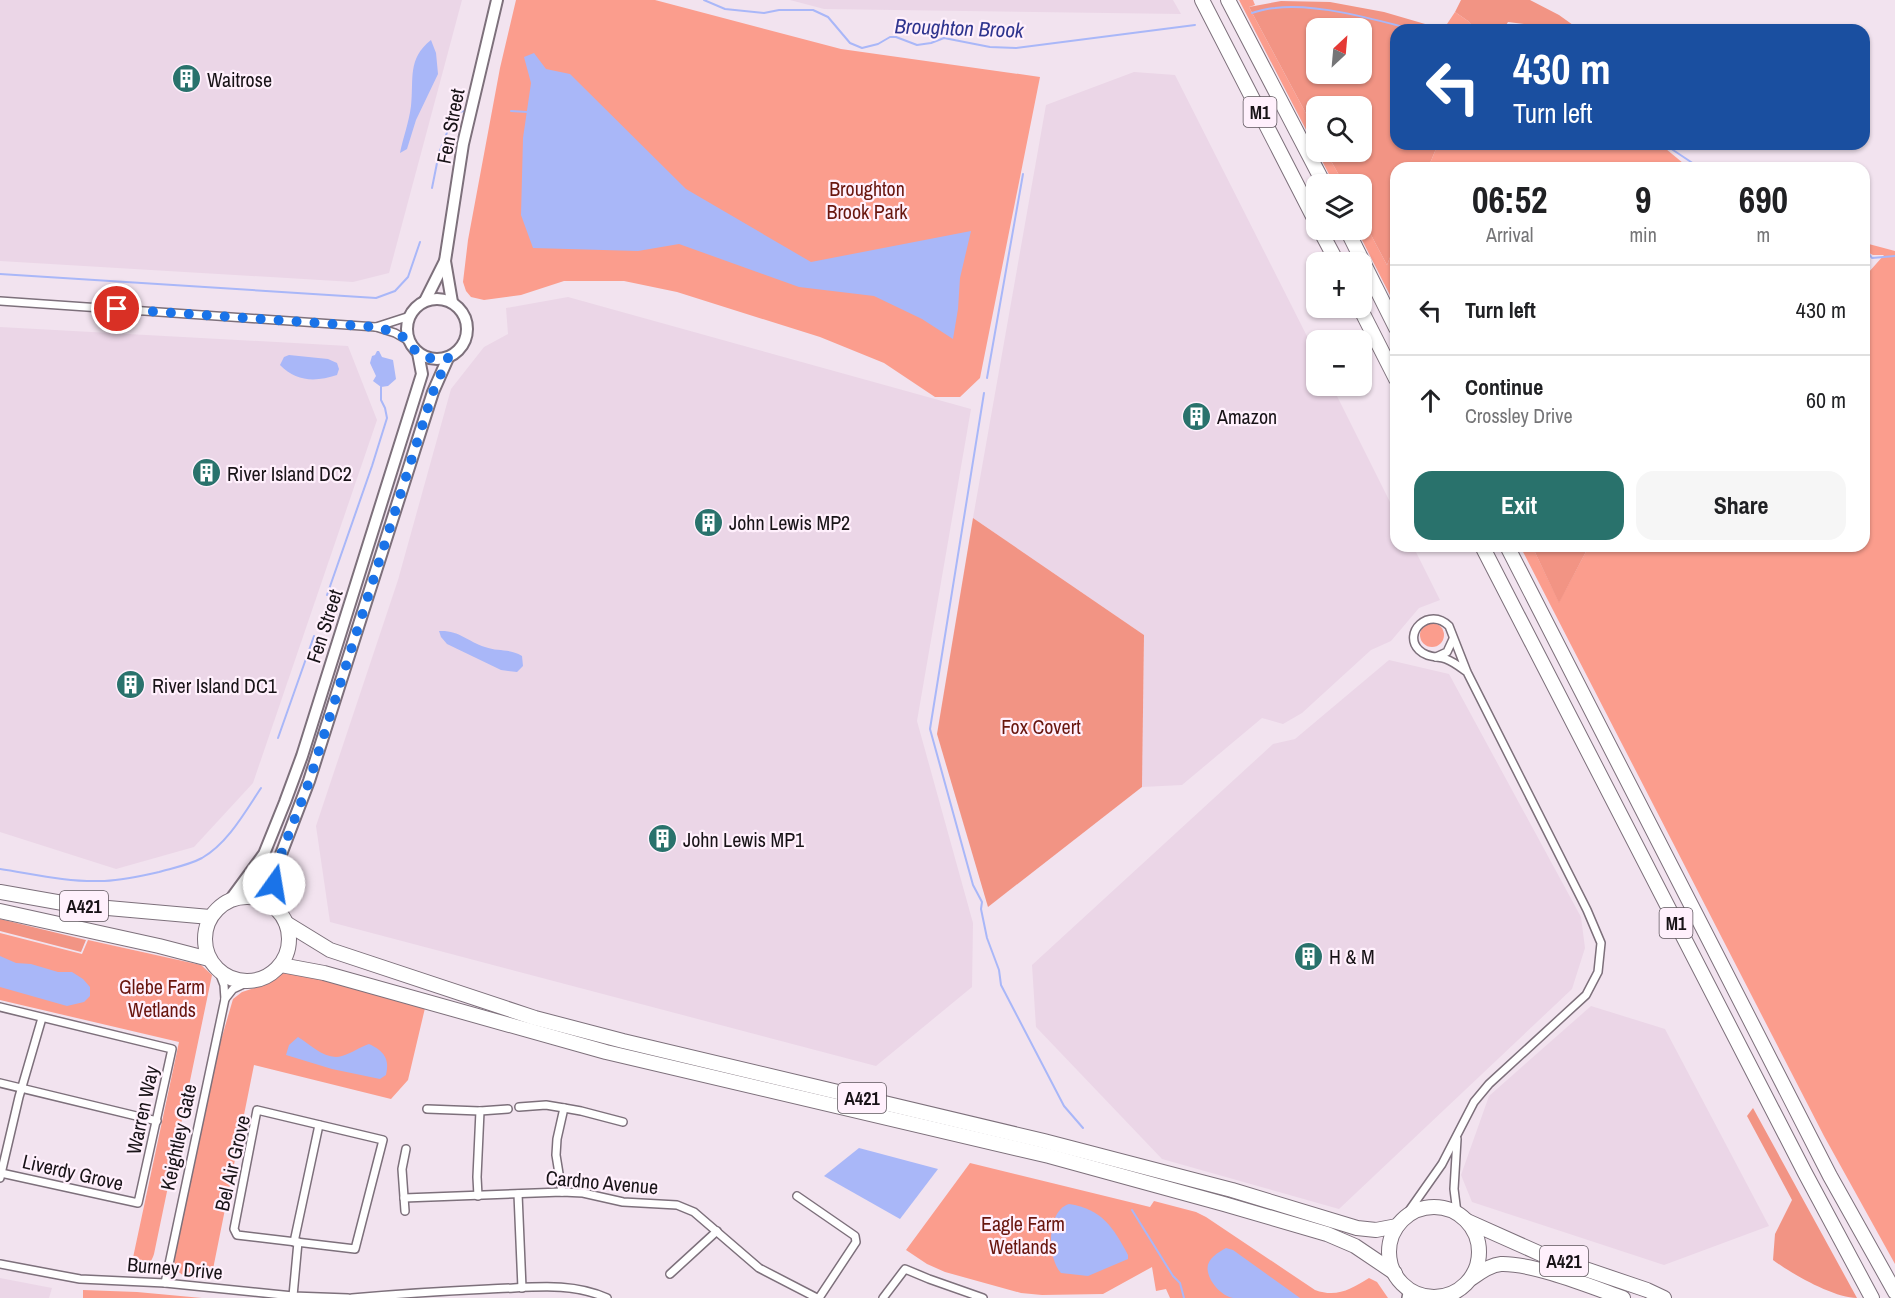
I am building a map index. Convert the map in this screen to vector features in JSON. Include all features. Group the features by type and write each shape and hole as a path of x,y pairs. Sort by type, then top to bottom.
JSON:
{"highway":[{"name":"M1","path":"1202,0 1306,203"},
{"name":"M1","path":"1228,0 1319,174"},
{"path":"1352,240 1390,316"},
{"path":"1365,318 1390,367"},
{"name":"M1","path":"1485,552 1805,1173 1872,1298"},
{"name":"M1","path":"1510,552 1830,1176 1895,1292"},
{"name":"A421","path":"0,892 74,905 205,917"},
{"name":"A421","path":"231,899 257,898 269,903 300,932 330,950 536,1018 623,1041 1044,1141 1232,1190 1357,1228 1376,1230 1401,1222"},
{"path":"231,899 205,917 202,957 219,972 237,981 260,980 286,965 290,938 283,917"},
{"name":"A421","path":"0,911 202,957"},
{"name":"A421","path":"286,965 324,973 606,1052 1049,1155 1327,1234 1355,1246 1395,1273"},
{"path":"1430,1207 1444,1208 1461,1216 1472,1228 1478,1240 1477,1267 1470,1279 1446,1296 1434,1297 1407,1293 1390,1262 1389,1249 1392,1237 1401,1222 1416,1211 1430,1207"},
{"name":"A421","path":"1461,1216 1532,1251 1664,1298"},
{"name":"A421","path":"1470,1279 1485,1269 1500,1264 1526,1267 1584,1283 1623,1298"}],"street":[{"name":"Fen Street","path":"425,301 445,261 471,111 497,0"},
{"name":"Fen Street","path":"445,261 452,303"},
{"path":"443,299 452,303 465,318 467,334 461,348 448,358 437,360 427,358 418,353 409,340 407,332 410,316 419,304 425,301 443,299"},
{"path":"0,302 376,327 409,340"},
{"path":"376,327 410,316"},
{"name":"Fen Street","path":"231,899 264,854 302,756 422,375 418,353"},
{"name":"Fen Street","path":"283,917 274,884 275,870 309,782 433,392 448,358"},
{"path":"1401,1222 1442,1164 1474,1102 1489,1084 1586,995 1598,972 1601,943 1587,910 1467,672 1449,626 1441,620 1428,619 1419,625 1414,636 1417,647 1426,655 1454,663 1467,672"},
{"path":"1436,657 1447,652 1453,639"},
{"name":"Keightley Gate","path":"165,1283 225,999 224,985 219,972"},
{"path":"225,999 233,989 248,982"},
{"name":"Warren Way","path":"0,1007 172,1049 138,1203"},
{"path":"1,1176 42,1018"},
{"path":"0,1083 157,1121"},
{"path":"519,1107 546,1105 623,1122"},
{"path":"562,1192 556,1155 557,1138 564,1108"},
{"path":"427,1110 508,1109"},
{"name":"Bel Air Grove","path":"296,1242 237,1235 234,1229 257,1110 318,1125"},
{"path":"478,1196 480,1111"},
{"path":"293,1296 296,1242 318,1125 383,1140 355,1249 296,1242"},
{"path":"1456,1137 1454,1189 1461,1216"},
{"path":"405,1210 402,1169 406,1149"},
{"name":"Liverdy Grove","path":"1,1176 138,1203"},
{"name":"Cardno Avenue","path":"404,1198 562,1192 583,1193 623,1202 677,1205 694,1212 759,1268 818,1298"},
{"path":"518,1194 522,1288"},
{"path":"797,1196 855,1236 856,1242 818,1298"},
{"path":"670,1274 717,1231"},
{"name":"Burney Drive","path":"0,1264 80,1279 165,1283 272,1296 350,1298 566,1286 591,1291 607,1298"},
{"path":"883,1298 905,1269 983,1298"}],"shaded area":[{"name":"Waitrose","path":"0,0 462,0 389,273 353,282 0,261"},
{"path":"790,0 1173,0 1181,14 824,9"},
{"path":"1134,72 1175,75 1306,334 1306,396 1337,396 1390,502 1390,552 1416,552 1440,600 1419,608 1391,641 1371,650 1302,713 1283,724 1262,718 1182,785 1142,787 1144,635 973,518 1046,105"},
{"path":"568,297 971,409 917,721 973,923 972,987 876,1066 330,922 316,826 398,580 451,389 484,347 508,334 506,308"},
{"path":"0,327 348,346 377,420 253,783 194,847 116,869 0,832"},
{"name":"H & M","path":"1389,660 1449,674 1581,917 1585,948 1572,989 1339,1209 1162,1159 1036,1027 1032,965 1273,744 1295,739"},
{"path":"1591,1006 1665,1029 1769,1226 1664,1265 1472,1202 1461,1175 1489,1096"},
{"path":"0,1278 52,1288 49,1298 0,1298"}],"green space":[{"name":"Broughton Brook Park","path":"516,0 655,0 841,49 1040,77 980,378 960,397 935,397 884,363 820,337 677,292 624,281 564,281 521,295 484,300 471,297 463,282 468,240 500,68"},
{"path":"1239,0 1253,0 1255,5 1249,7 1306,113 1306,130"},
{"path":"1461,0 1530,0 1572,24 1508,22 1507,24 1471,24 1455,12"},
{"path":"1281,1 1330,2 1384,12 1425,24 1390,24 1390,150 1436,150 1430,162 1390,162 1390,257 1387,265 1372,237 1372,174 1338,174 1332,162 1372,162 1372,96 1306,96 1306,113 1249,7"},
{"path":"1455,12 1471,24 1447,24"},
{"path":"1436,150 1667,150 1682,162 1430,162"},
{"path":"1322,162 1332,162 1338,174 1329,174"},
{"path":"1372,237 1387,265 1390,257 1390,295 1372,260 1372,252 1368,252 1362,240 1372,240"},
{"path":"1870,244 1895,251 1895,1264 1824,1136 1523,552 1535,552 1559,602 1586,552 1870,552 1870,271 1884,255 1870,254"},
{"name":"Fox Covert","path":"973,518 1144,635 1142,787 988,907 937,734"},
{"path":"1535,552 1586,552 1559,603"},
{"path":"1432,623 1441,626 1444,635 1441,644 1432,647 1423,644 1420,635 1423,626"},
{"path":"0,919 86,940 81,952 0,931"},
{"name":"Glebe Farm Wetlands","path":"0,933 82,954 88,940 201,965 212,975 154,1254 151,1262 146,1265 131,1267 179,1042 0,1000"},
{"path":"287,969 425,1008 408,1080 391,1099 254,1065 211,1279 187,1277 178,1271 174,1260 217,1054 233,999 242,992 267,984"},
{"path":"1753,1108 1857,1298 1825,1290 1773,1260 1775,1234 1792,1200 1747,1116"},
{"name":"Eagle Farm Wetlands","path":"970,1163 1150,1207 1154,1201 1196,1212 1315,1290 1337,1293 1350,1289 1369,1278 1377,1282 1388,1298 1170,1298 1166,1289 1156,1291 1152,1267 1103,1294 1042,1295 1021,1293 945,1272 927,1264 906,1250"},
{"path":"83,1290 137,1292 202,1298 83,1298"}],"water":[{"path":"431,40 436,53 438,74 416,120 407,149 400,153 410,112 415,62 423,47"},
{"path":"534,53 546,69 570,74 686,189 811,262 971,231 960,278 953,339 922,319 874,296 799,287 679,244 638,251 533,248 521,215 523,138 531,83 524,57"},
{"path":"377,351 382,357 393,360 396,379 388,386 381,387 373,381 376,376 370,363"},
{"path":"289,355 328,359 337,363 339,369 337,375 321,379 307,379 293,375 280,365 284,357"},
{"path":"439,631 458,634 479,645 522,656 523,666 517,672 501,670 447,644"},
{"path":"0,956 16,963 31,964 58,972 72,972 90,987 90,996 84,1002 67,1006 0,987"},
{"path":"298,1037 324,1054 336,1057 346,1055 369,1044 385,1056 386,1075 380,1079 332,1069 286,1055 289,1045"},
{"path":"859,1148 938,1169 900,1219 824,1176"},
{"path":"1069,1204 1090,1210 1105,1221 1123,1245 1128,1259 1088,1276 1061,1273 1053,1257 1051,1236 1056,1216 1061,1208"},
{"path":"1226,1248 1233,1250 1300,1298 1233,1298 1225,1295 1211,1280 1208,1264 1212,1257"}],"waterway":[{"name":"Broughton Brook","path":"704,0 725,9 764,13 779,10 813,10 828,17 850,43 862,48 878,44 890,37 917,45 944,38 990,47 1016,48 1195,25"},
{"name":"Broughton Brook","path":"1252,13 1272,8 1308,8 1345,13 1393,24"},
{"path":"432,188 439,153 455,112 466,111"},
{"path":"511,111 527,112"},
{"name":"Broughton Brook","path":"1673,150 1691,162"},
{"path":"987,378 1023,174"},
{"path":"0,274 376,298 395,291 408,277 420,242"},
{"name":"Broughton Brook","path":"1870,255 1872,258 1895,256"},
{"path":"327,595 387,418 381,400 381,387"},
{"path":"984,393 930,729 973,885 982,902 981,909 987,938 999,970 1001,985 1064,1106 1083,1128"},
{"path":"278,738 314,636"},
{"path":"0,869 63,879 100,881 137,877 186,864 202,858 220,844 261,788"},
{"path":"1132,1210 1173,1276 1180,1283 1184,1298"}],"place":[{"name":"Waitrose","path":"186,79"},
{"name":"Amazon","path":"1196,416"},
{"name":"River Island DC2","path":"206,473"},
{"name":"John Lewis MP2","path":"708,522"},
{"name":"River Island DC1","path":"131,685"},
{"name":"John Lewis MP1","path":"662,839"},
{"name":"H & M","path":"1308,956"}],"route":[{"path":"117,309 376,327 409,340 418,353 427,358 437,360 448,358 433,392 309,782 275,870 274,884"}]}
